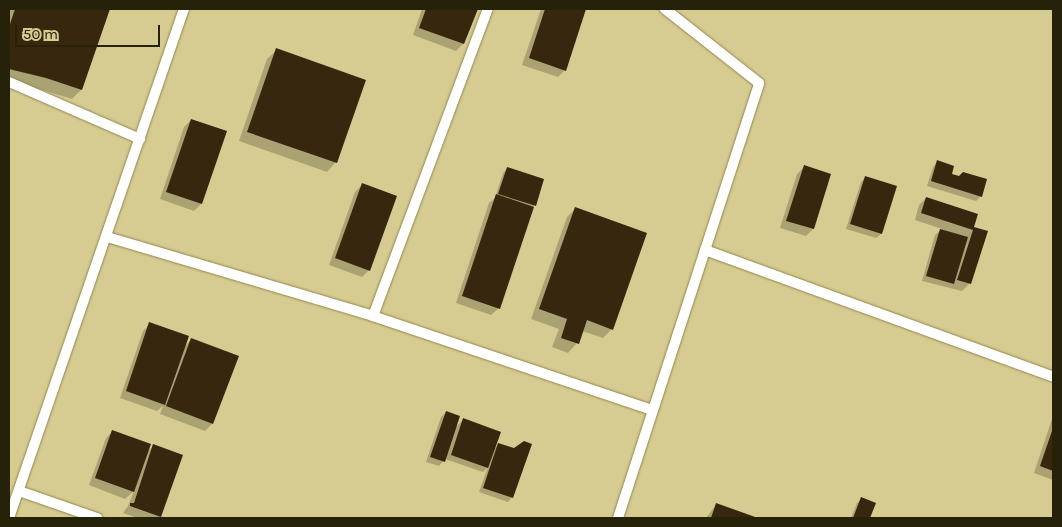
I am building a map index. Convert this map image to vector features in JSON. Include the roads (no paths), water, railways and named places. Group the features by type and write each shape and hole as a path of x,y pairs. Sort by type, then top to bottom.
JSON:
{"lane":[{"path":"9,518 184,9"},
{"path":"373,316 488,9"},
{"path":"618,518 759,83 665,9"},
{"path":"9,82 140,139"},
{"path":"107,237 373,316 653,410"},
{"path":"704,250 1053,377"},
{"path":"19,490 97,518"}]}
